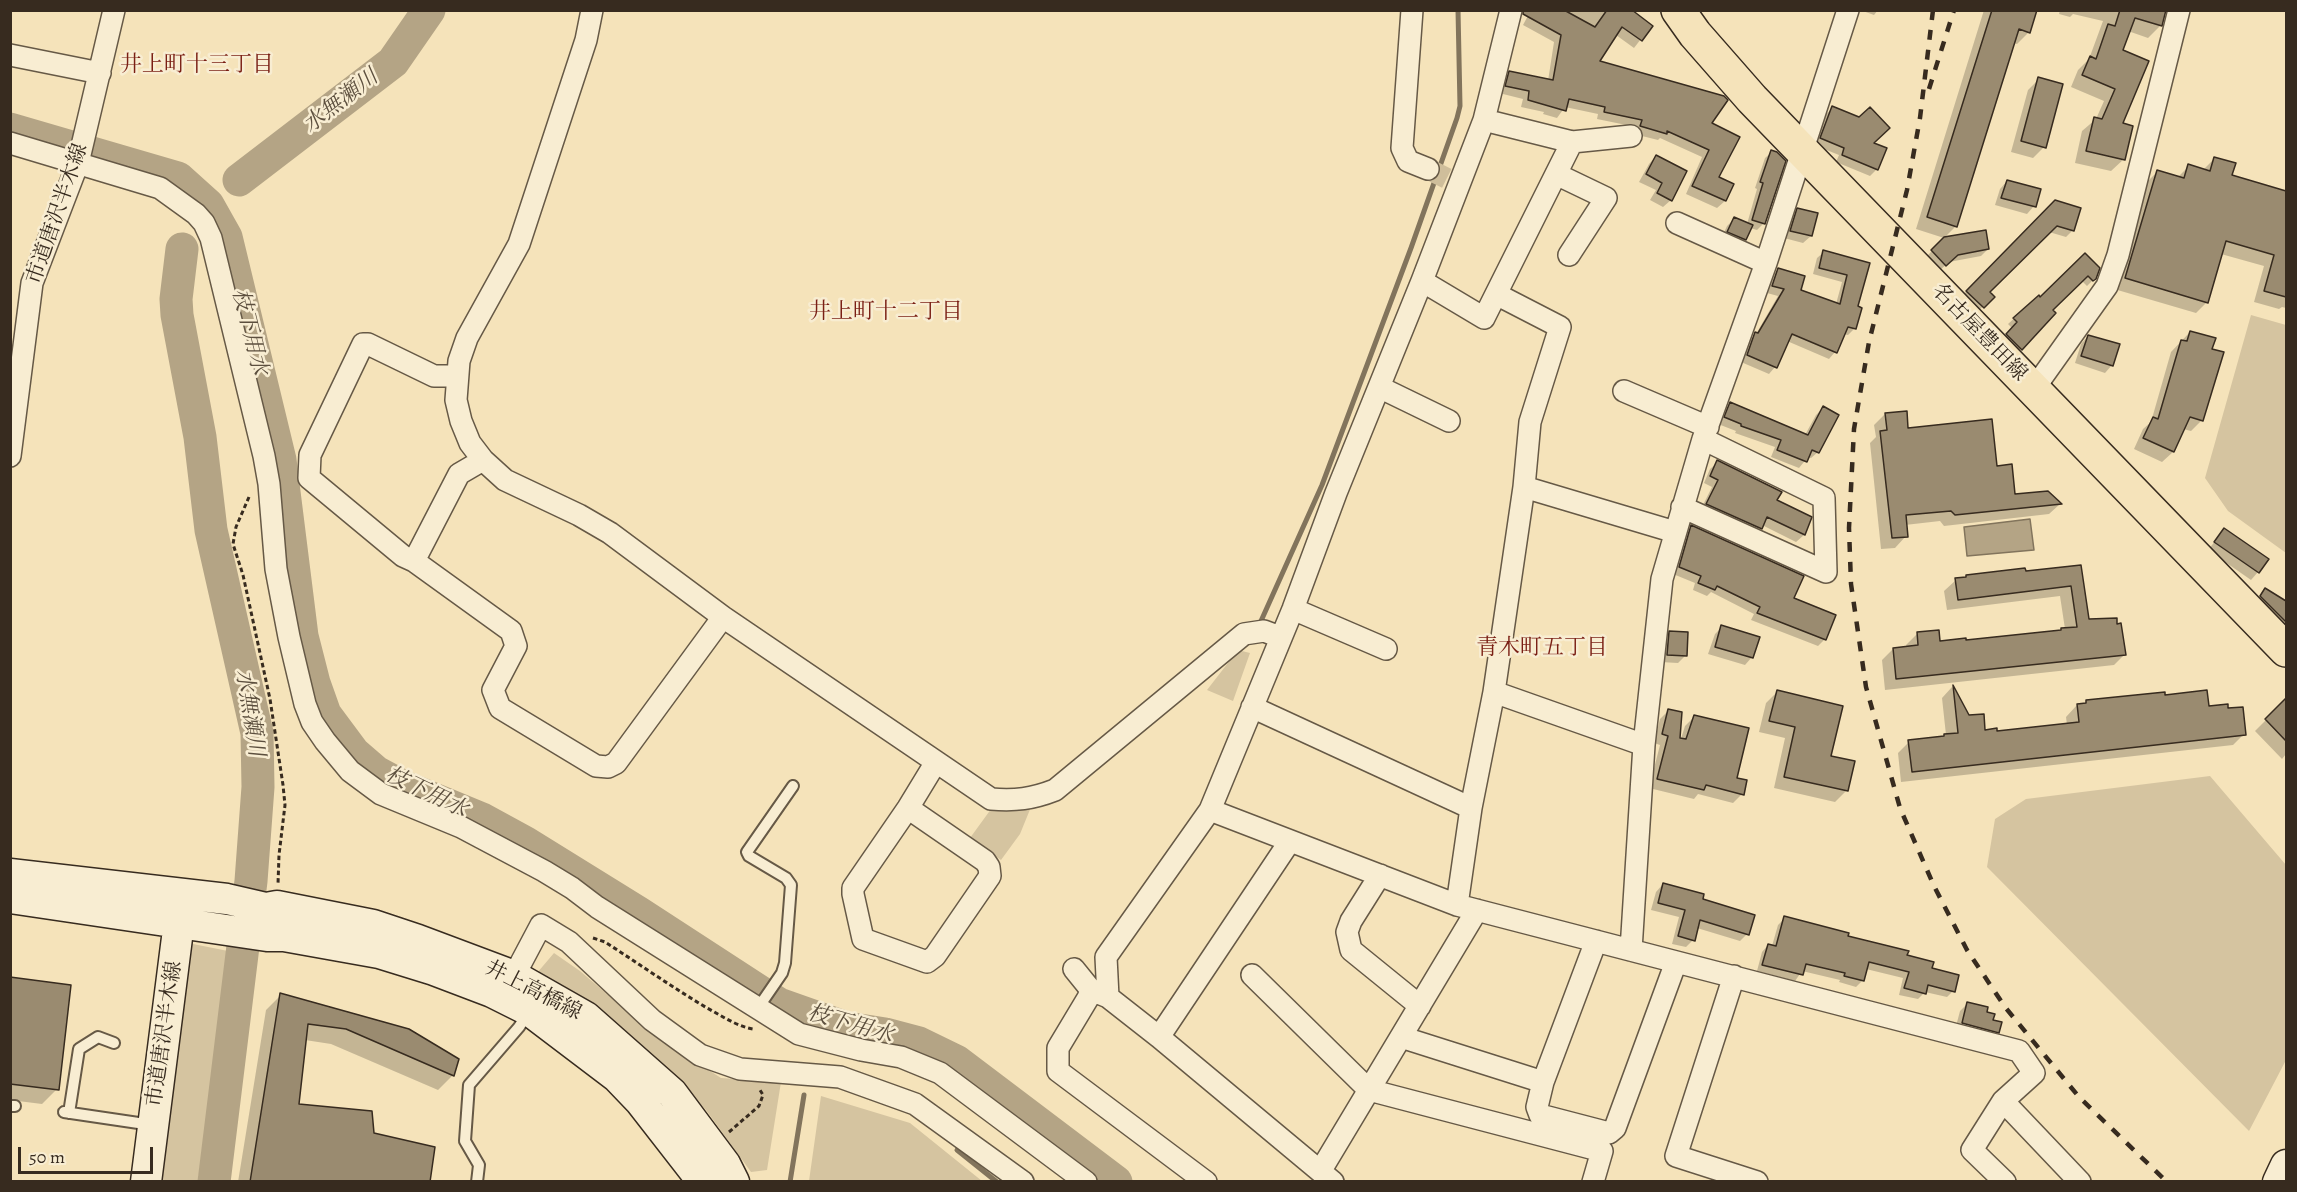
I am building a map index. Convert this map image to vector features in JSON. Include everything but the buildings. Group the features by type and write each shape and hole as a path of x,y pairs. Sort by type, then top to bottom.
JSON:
{"main road":[{"name":"名古屋豊田線","path":"1678,10 1716,59 1802,150 2286,650"}],"street":[{"name":"市道唐沢半木線","path":"10,456 32,283 81,152 114,10"},
{"path":"592,10 586,40 519,244 467,338 459,361 456,376 456,400 461,421 470,443 483,460 505,480 579,515 610,533 723,617 991,799 1016,801 1034,799 1055,790 1244,634 1264,631 1280,637"},
{"path":"1412,10 1402,148 1408,161 1428,169"},
{"path":"1100,994 1106,957 1210,810 1293,609 1336,493 1422,281 1453,181 1484,120 1511,10"},
{"path":"1631,950 1644,745 1662,579 1705,433 1766,263 1848,10"},
{"path":"2033,390 2108,286 2118,255 2179,10"},
{"path":"10,55 100,73"},
{"path":"1484,120 1572,142 1631,136"},
{"path":"1422,281 1484,318 1572,142"},
{"path":"10,143 81,152 160,188 196,214 204,223 211,237 264,456 276,569 301,692 312,722 350,771 381,794 461,827 544,871 799,1034 861,1050 901,1057 940,1073 1086,1182"},
{"path":"1556,174 1606,198 1569,255"},
{"path":"1677,224 1766,263"},
{"path":"1457,904 1471,808 1494,692 1524,487 1530,422 1560,327 1496,294"},
{"path":"456,376 434,376 368,344 363,344 310,455 309,478 403,556 414,561 511,631 516,646 493,690 500,708 596,766 608,767 616,763 723,617"},
{"path":"1379,387 1449,421"},
{"path":"1624,391 1824,498 1826,572 1682,507"},
{"path":"414,561 459,474 483,460"},
{"path":"1524,487 1675,532"},
{"path":"1293,609 1386,649"},
{"path":"1494,692 1644,745"},
{"path":"1252,707 1471,808"},
{"path":"908,808 985,861 989,867 990,876 935,956 927,962 863,939 853,888 908,808 936,762"},
{"path":"1210,810 1457,904 2019,1051 2034,1073 2003,1101 1972,1150 2005,1182"},
{"path":"1159,1037 1290,841"},
{"path":"10,874 227,899 270,917"},
{"path":"1380,875 1351,921 1347,932 1351,950 1420,1006"},
{"path":"10,898 225,928 270,917"},
{"path":"1074,969 1100,994 1159,1037 1327,1176 1369,1090 1478,910"},
{"name":"井上高橋線","path":"270,917 373,925 514,976 586,1017 672,1093 712,1146 734,1182"},
{"name":"井上高橋線","path":"270,917 284,936 380,953 492,992 530,1011 617,1077 640,1101 703,1182"},
{"name":"市道唐沢半木線","path":"146,1182 179,922"},
{"path":"514,976 541,925 569,942 652,1020 700,1055 740,1069 840,1077 915,1104 1023,1182"},
{"path":"1596,941 1543,1082 1537,1107 1540,1115 1609,1133 1615,1128 1676,962"},
{"path":"1252,975 1369,1090 1602,1151 1593,1182"},
{"path":"1734,976 1676,1156 1757,1182"},
{"path":"1100,994 1088,998 1058,1048 1059,1071 1206,1182"},
{"path":"1401,1037 1543,1082"},
{"path":"2003,1101 2080,1182"},
{"path":"2278,1182 2286,1166"}],"lane":[{"path":"758,1008 782,974 785,963 791,885 786,878 749,856 747,852 793,786"},
{"path":"477,1182 479,1165 465,1141 470,1085 530,1011"},
{"path":"114,1043 98,1037 79,1049 66,1112 152,1125"}],"path":[{"path":"250,495 236,527 233,544 243,575 270,699 285,804 270,917"},
{"path":"589,936 605,942 728,1020 741,1027 761,1031"},
{"path":"712,1146 759,1106 763,1095 752,1070"}],"shaded area":[{"path":"2251,315 2286,325 2286,553 2228,511 2205,478"},
{"path":"2030,519 2034,550 1967,556 1964,527"},
{"path":"1238,650 1250,653 1233,701 1207,690"},
{"path":"2210,776 2286,865 2286,1060 2249,1131 1987,867 1995,819 2026,799"},
{"path":"994,805 1031,807 1020,834 1001,860 970,838"},
{"path":"188,943 228,951 198,1181 157,1182"},
{"path":"554,953 580,971 656,1036 721,1078 781,1082 767,1170 751,1172 706,1110 625,1031 537,973"},
{"path":"821,1096 910,1123 982,1181 809,1181"}],"waterway":[{"name":"水無瀬川","path":"239,180 393,62 429,10"},
{"path":"1261,621 1322,485 1457,118 1460,106 1458,10"},
{"name":"枝下用水","path":"10,129 178,178 208,205 226,237 280,460 302,636 325,714 354,753 376,772 402,786 482,819 526,843 779,1004 847,1028 885,1034 919,1043 956,1061 1116,1182"},
{"name":"水無瀬川","path":"182,249 176,299 177,315 200,437 211,530 257,733 258,787 251,881 214,1182"},
{"path":"790,1182 804,1095"},
{"path":"957,1150 997,1182"}],"tunnel":[{"path":"1428,169 1448,179"}],"railway":[{"path":"1933,10 1920,118 1907,190 1869,342 1854,429 1849,528 1851,584 1866,687 1900,808 1934,886 1967,950 2005,1007 2079,1097 2167,1182"},
{"path":"1929,89 1954,10"}],"district":[{"name":"井上町十三丁目","path":"197,66"},
{"name":"井上町十二丁目","path":"886,313"},
{"name":"青木町五丁目","path":"1542,649"}]}
